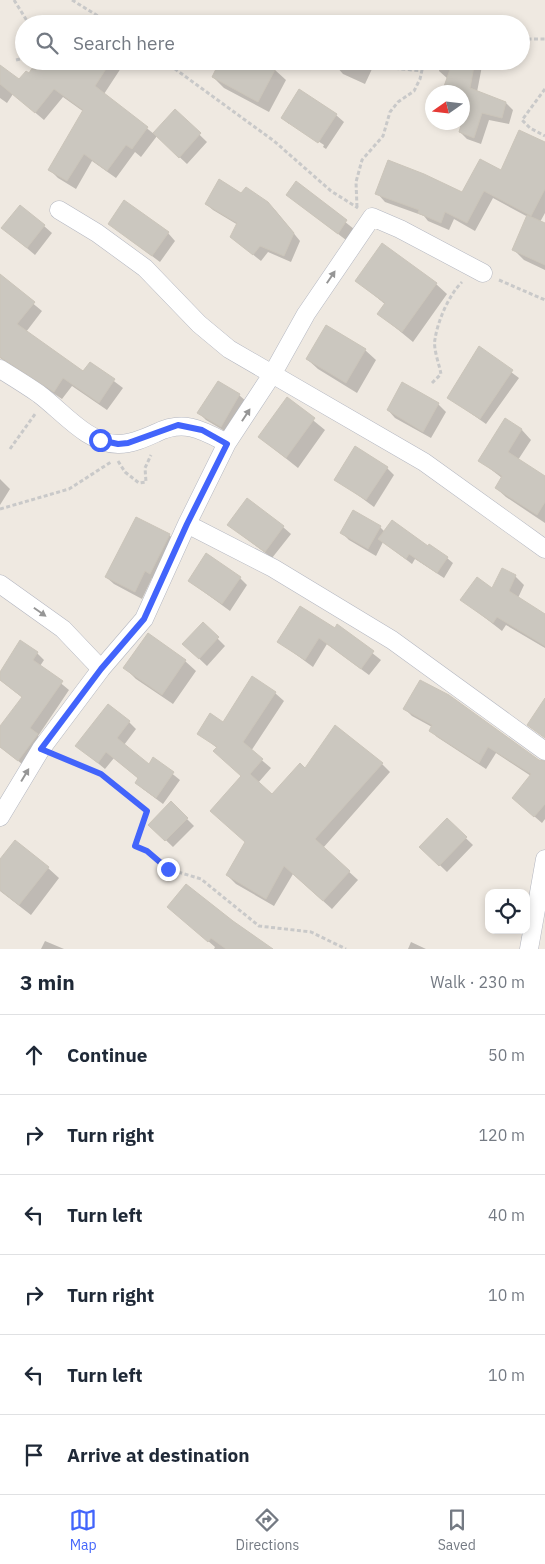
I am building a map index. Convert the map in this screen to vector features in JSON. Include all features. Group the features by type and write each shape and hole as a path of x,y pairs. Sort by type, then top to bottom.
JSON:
{"street":[{"path":"59,210 97,233 145,268 199,324 229,349 424,462 545,548"},
{"path":"0,817 41,749 101,669 144,619 187,524 227,444 273,373 365,212 400,228 478,271"},
{"path":"0,369 100,440 118,444 142,439 161,430 178,425 202,430 227,444"},
{"path":"187,524 273,568 392,640 545,751"},
{"path":"0,584 63,629 101,669"},
{"path":"529,949 545,859"}],"path":[{"path":"14,0 24,15"},
{"path":"72,0 96,15"},
{"path":"530,39 545,39"},
{"path":"176,70 274,141 331,190 365,212"},
{"path":"365,212 356,182 362,160 383,136 390,112 398,102 414,91 422,71 412,70"},
{"path":"545,89 522,120 530,128 545,136"},
{"path":"432,384 441,374 435,340 439,325 453,291 478,271 545,300"},
{"path":"10,449 46,400"},
{"path":"0,509 69,489 116,458 125,472 139,483 146,482 145,468 161,430"},
{"path":"41,749 101,774 147,811 135,846 147,851 168,869 202,879 237,906 258,926 311,932 346,949"}],"building":[{"path":"0,65 19,79 26,71 29,73 31,70 105,70 95,86 148,127 132,149 126,145 107,171 84,154 67,181 48,170 83,110 54,89 35,113 0,84"},
{"path":"216,70 275,70 258,102 212,77"},
{"path":"450,70 473,70 470,88 470,85 444,85"},
{"path":"470,88 506,102 502,118 482,113 474,138 459,132 460,130 470,130"},
{"path":"299,89 337,114 318,143 281,118"},
{"path":"175,109 201,133 179,158 153,133"},
{"path":"519,130 545,142 545,189 531,216 484,191 467,223 445,212 441,223 418,213 419,210 375,194 388,160 462,192 480,159 501,170"},
{"path":"219,179 241,193 246,187 268,202 294,233 284,256 260,246 253,255 230,237 237,223 205,204"},
{"path":"296,181 347,220 338,234 286,195"},
{"path":"124,200 169,232 152,256 108,224"},
{"path":"20,205 45,225 27,248 1,228"},
{"path":"527,215 545,223 545,265 512,250"},
{"path":"382,243 437,283 402,332 377,314 385,303 355,281"},
{"path":"0,274 35,302 17,324 83,371 90,362 115,379 99,403 63,378 54,392 0,357"},
{"path":"326,325 366,349 346,383 306,359"},
{"path":"479,346 513,370 480,419 447,398"},
{"path":"218,381 240,394 221,427 197,413"},
{"path":"402,382 439,403 423,432 387,410"},
{"path":"287,397 315,418 286,458 258,437"},
{"path":"505,418 522,429 508,452 545,476 545,502 537,515 495,488 502,476 478,461"},
{"path":"355,446 388,467 366,500 334,480"},
{"path":"247,498 284,526 265,552 227,525"},
{"path":"353,510 381,526 368,549 340,533"},
{"path":"136,517 170,534 150,574 145,571 135,592 105,577"},
{"path":"392,520 428,546 429,544 448,557 437,573 409,554 406,559 378,539"},
{"path":"206,553 241,577 222,604 188,581"},
{"path":"502,568 516,575 509,591 545,614 545,646 497,617 493,623 460,600 477,577 492,588"},
{"path":"300,606 335,628 337,624 374,651 361,669 319,638 305,660 277,642"},
{"path":"203,622 219,637 199,659 182,644"},
{"path":"148,633 186,660 162,695 123,668"},
{"path":"20,640 38,652 33,660 63,681 30,728 38,734 18,761 0,747 0,726 22,697 0,680 0,672"},
{"path":"252,676 276,692 243,742 263,759 250,774 272,794 300,763 305,768 335,725 383,763 315,839 350,871 323,901 284,866 266,899 226,875 245,842 210,811 241,776 213,751 217,747 197,734 210,713 223,722"},
{"path":"420,680 449,695 539,760 545,761 545,804 534,817 512,798 531,774 488,747 479,763 429,731 432,725 403,709"},
{"path":"545,698 545,738 527,725"},
{"path":"108,704 130,721 117,738 149,764 153,757 174,772 156,798 135,783 138,778 106,752 98,763 75,746"},
{"path":"171,801 188,818 165,841 148,825"},
{"path":"447,818 467,837 439,866 419,847"},
{"path":"15,840 49,867 19,905 0,890 0,859"},
{"path":"186,884 233,921 273,949 226,949 211,938 208,942 167,907"}],"route":[{"path":"100,440 118,444 128,443 178,425 202,430 227,444 187,524 144,619 101,669 41,749 101,774 147,811 135,846 147,851 168,869"}]}
